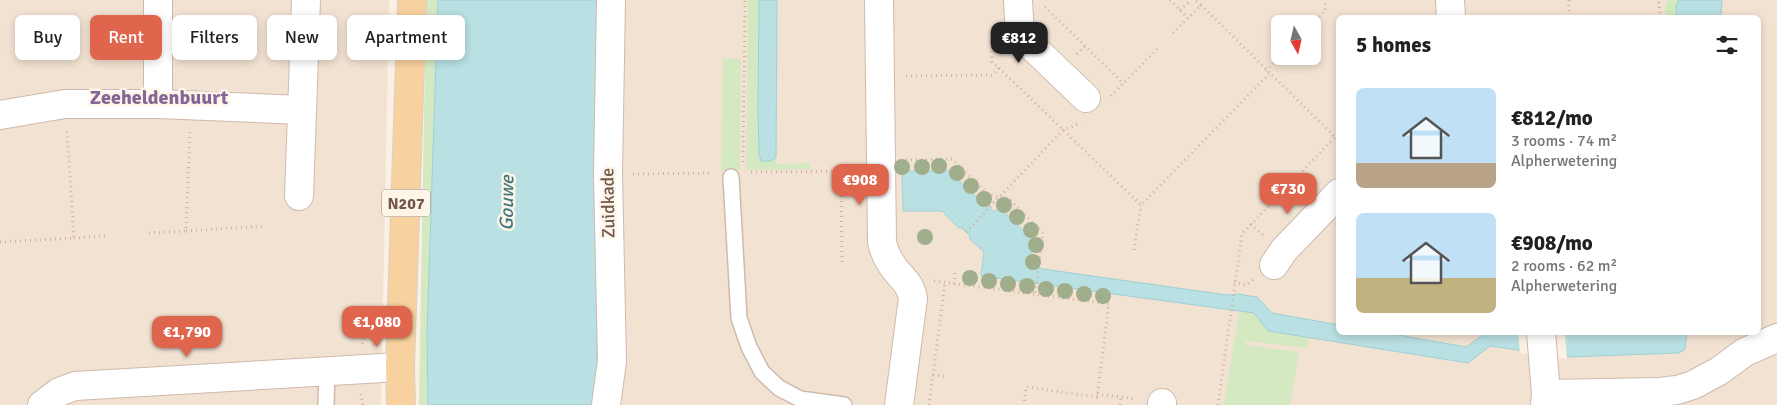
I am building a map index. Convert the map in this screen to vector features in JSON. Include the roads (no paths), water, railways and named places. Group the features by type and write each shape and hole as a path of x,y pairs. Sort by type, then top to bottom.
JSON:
{"main road":[{"name":"N207","path":"401,405 400,368 412,0"}],"street":[{"path":"158,0 158,104"},
{"path":"300,196 306,0"},
{"name":"Zuidkade","path":"606,405 612,361 608,174 611,0"},
{"path":"879,0 882,242 885,255 892,266 911,287 913,298 913,310 899,405"},
{"path":"1450,0 1450,15"},
{"path":"1029,1 1020,36 1094,106"},
{"path":"0,115 65,104 158,104 302,110"},
{"path":"1274,265 1284,250 1336,196"},
{"path":"1541,335 1545,400 1678,390 1706,379 1745,352 1777,338"},
{"path":"42,405 59,392 75,386 400,368"}],"lane":[{"path":"731,177 739,318 749,347 762,372 788,399 844,405"},
{"path":"326,405 327,372"}],"water":[{"name":"Gouwe","path":"438,0 597,0 597,366 594,405 428,405 427,333 436,60 465,60 465,15 438,15"},
{"path":"759,0 777,0 776,158 770,161 761,161 759,154"},
{"path":"1679,0 1722,0 1721,15 1677,15 1676,6"},
{"path":"902,171 949,171 994,212 999,207 1033,240 1029,265 1043,269 1227,295 1238,294 1257,297 1272,313 1336,324 1336,335 1398,335 1466,347 1483,335 1687,335 1685,349 1679,353 1567,357 1490,346 1468,363 1268,331 1254,313 981,276 984,252 969,238 970,236 961,227 959,228 942,211 903,211"}],"district":[{"name":"Zeeheldenbuurt","path":"159,97"}]}
